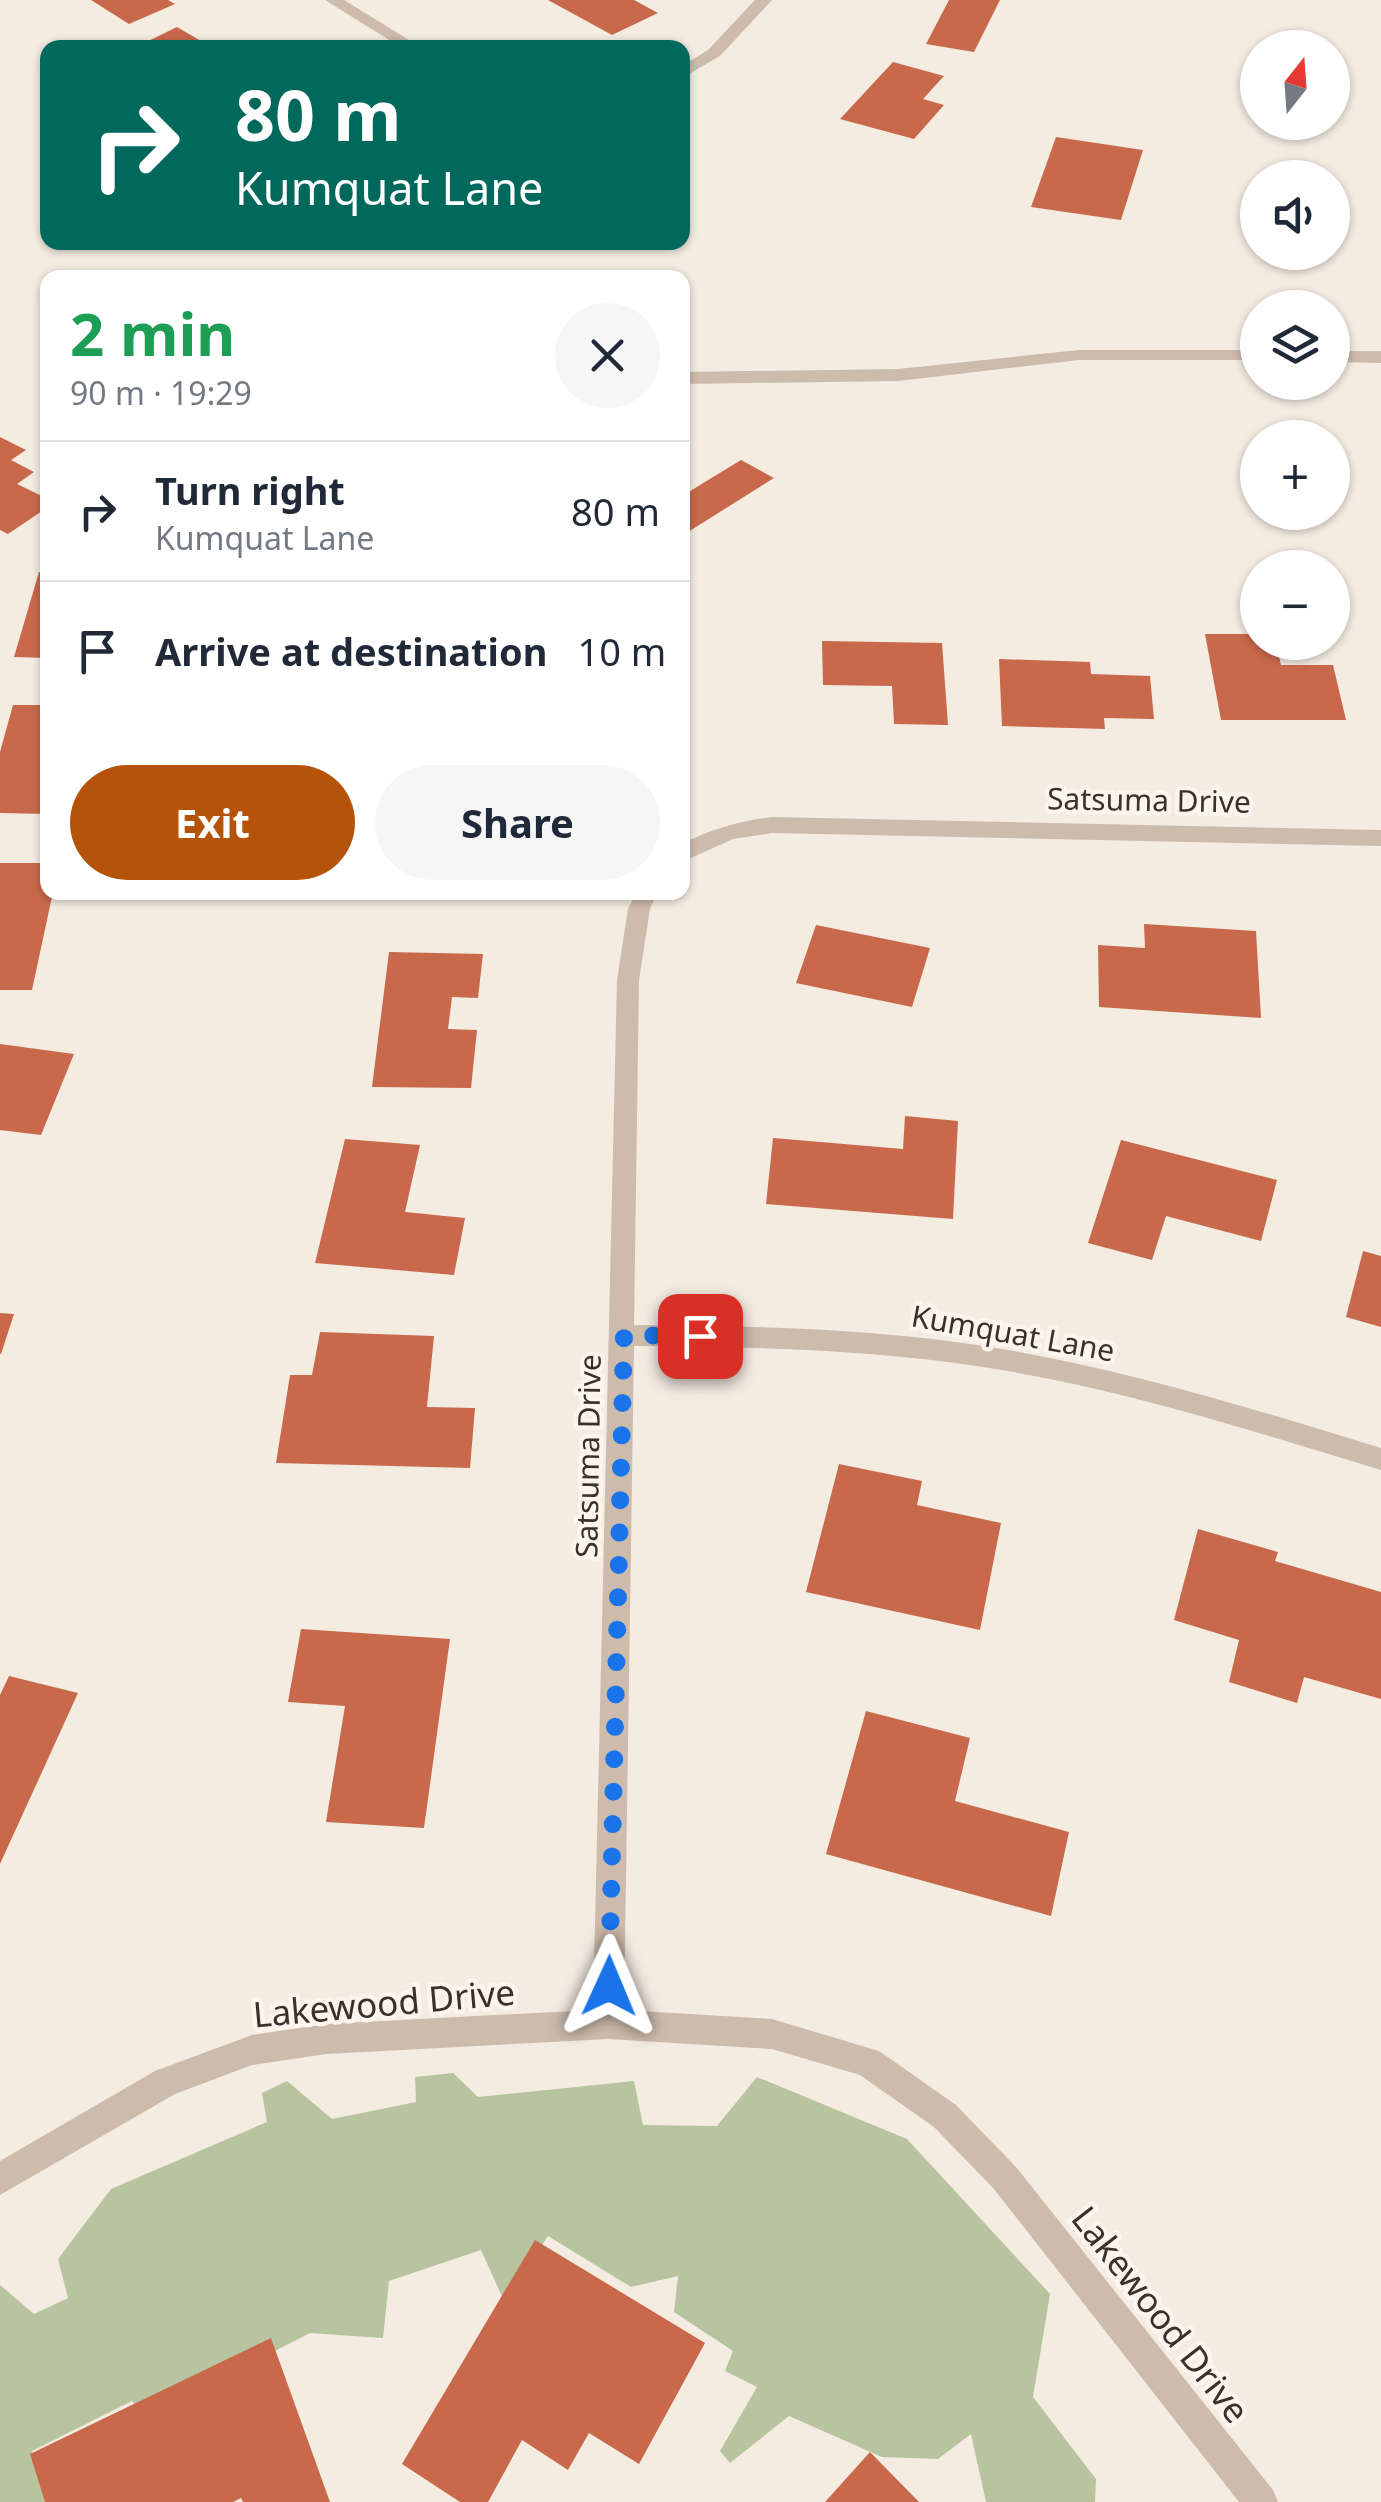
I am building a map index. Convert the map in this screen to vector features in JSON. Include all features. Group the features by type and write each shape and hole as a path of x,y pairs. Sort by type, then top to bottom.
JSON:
{"street":[{"path":"333,0 400,40"},
{"path":"690,68 714,53 764,0"},
{"path":"690,378 898,375 1080,355 1240,356"},
{"path":"1350,356 1381,357"},
{"name":"Satsuma Drive","path":"690,849 707,838 738,828 772,824 1381,838"},
{"name":"Satsuma Drive","path":"608,2024 628,980 643,900"},
{"name":"Kumquat Lane","path":"624,1335 813,1338 933,1350 1094,1378 1215,1409 1381,1460"},
{"name":"Lakewood Drive","path":"0,2179 166,2082 252,2050 326,2039 608,2024 772,2034 868,2062 945,2116 1005,2178 1261,2502"}],"green space":[{"path":"453,2073 478,2097 634,2081 643,2125 717,2126 757,2077 907,2139 1050,2294 1033,2397 1096,2479 1095,2502 986,2502 971,2434 938,2459 882,2457 789,2416 730,2463 720,2451 757,2387 725,2371 733,2351 674,2312 678,2276 631,2287 548,2236 504,2301 481,2250 389,2281 383,2338 310,2333 145,2418 132,2401 32,2451 45,2502 0,2502 0,2285 34,2314 68,2298 58,2259 111,2189 267,2122 262,2093 287,2081 332,2119 416,2102 415,2077"}],"building":[{"path":"91,0 168,0 175,4 129,24"},
{"path":"548,0 634,0 658,13 612,35"},
{"path":"949,0 1000,0 974,52 926,44"},
{"path":"177,27 199,40 150,40"},
{"path":"893,62 944,76 923,99 944,105 914,139 840,119"},
{"path":"1056,137 1143,150 1121,220 1031,207"},
{"path":"0,437 26,450 11,460 34,472 17,484 40,495 40,512 8,534 0,530"},
{"path":"741,460 774,478 690,531 690,491"},
{"path":"39,572 40,572 40,658 14,657"},
{"path":"1205,634 1240,634 1240,660 1333,665 1346,720 1221,720"},
{"path":"822,641 942,643 948,725 894,724 892,686 823,685"},
{"path":"999,659 1090,662 1091,674 1150,676 1154,719 1104,718 1105,729 1002,726"},
{"path":"13,705 40,705 40,814 0,813 0,752"},
{"path":"0,863 40,863 40,900 51,900 32,990 0,990"},
{"path":"1144,924 1256,931 1261,1018 1099,1007 1098,945 1145,948"},
{"path":"816,925 930,948 912,1007 796,983"},
{"path":"389,952 483,954 478,998 452,997 448,1029 477,1030 471,1088 372,1087"},
{"path":"0,1044 74,1054 41,1135 0,1130"},
{"path":"905,1116 958,1121 953,1219 766,1204 773,1138 903,1149"},
{"path":"345,1139 420,1145 405,1212 465,1218 454,1275 315,1263"},
{"path":"1121,1140 1277,1180 1261,1241 1166,1216 1152,1260 1088,1243"},
{"path":"1363,1251 1381,1256 1381,1327 1346,1317"},
{"path":"0,1313 14,1314 1,1354 0,1354"},
{"path":"320,1332 434,1336 427,1407 475,1408 470,1468 276,1463 290,1375 312,1375"},
{"path":"839,1464 922,1481 917,1505 1001,1523 980,1630 806,1592"},
{"path":"1198,1529 1278,1552 1275,1561 1381,1592 1381,1699 1304,1677 1297,1703 1229,1682 1239,1640 1174,1620"},
{"path":"301,1629 450,1639 424,1828 326,1822 345,1706 288,1702"},
{"path":"9,1676 78,1693 0,1864 0,1695"},
{"path":"866,1711 970,1738 955,1801 1069,1832 1051,1916 826,1854"},
{"path":"535,2240 705,2343 639,2464 589,2433 568,2470 522,2440 488,2502 460,2502 402,2464"},
{"path":"271,2338 330,2502 243,2502 241,2498 233,2502 45,2502 30,2454"},
{"path":"870,2452 919,2502 825,2502"}],"route":[{"path":"609,1986 624,1335 700,1336"}]}
